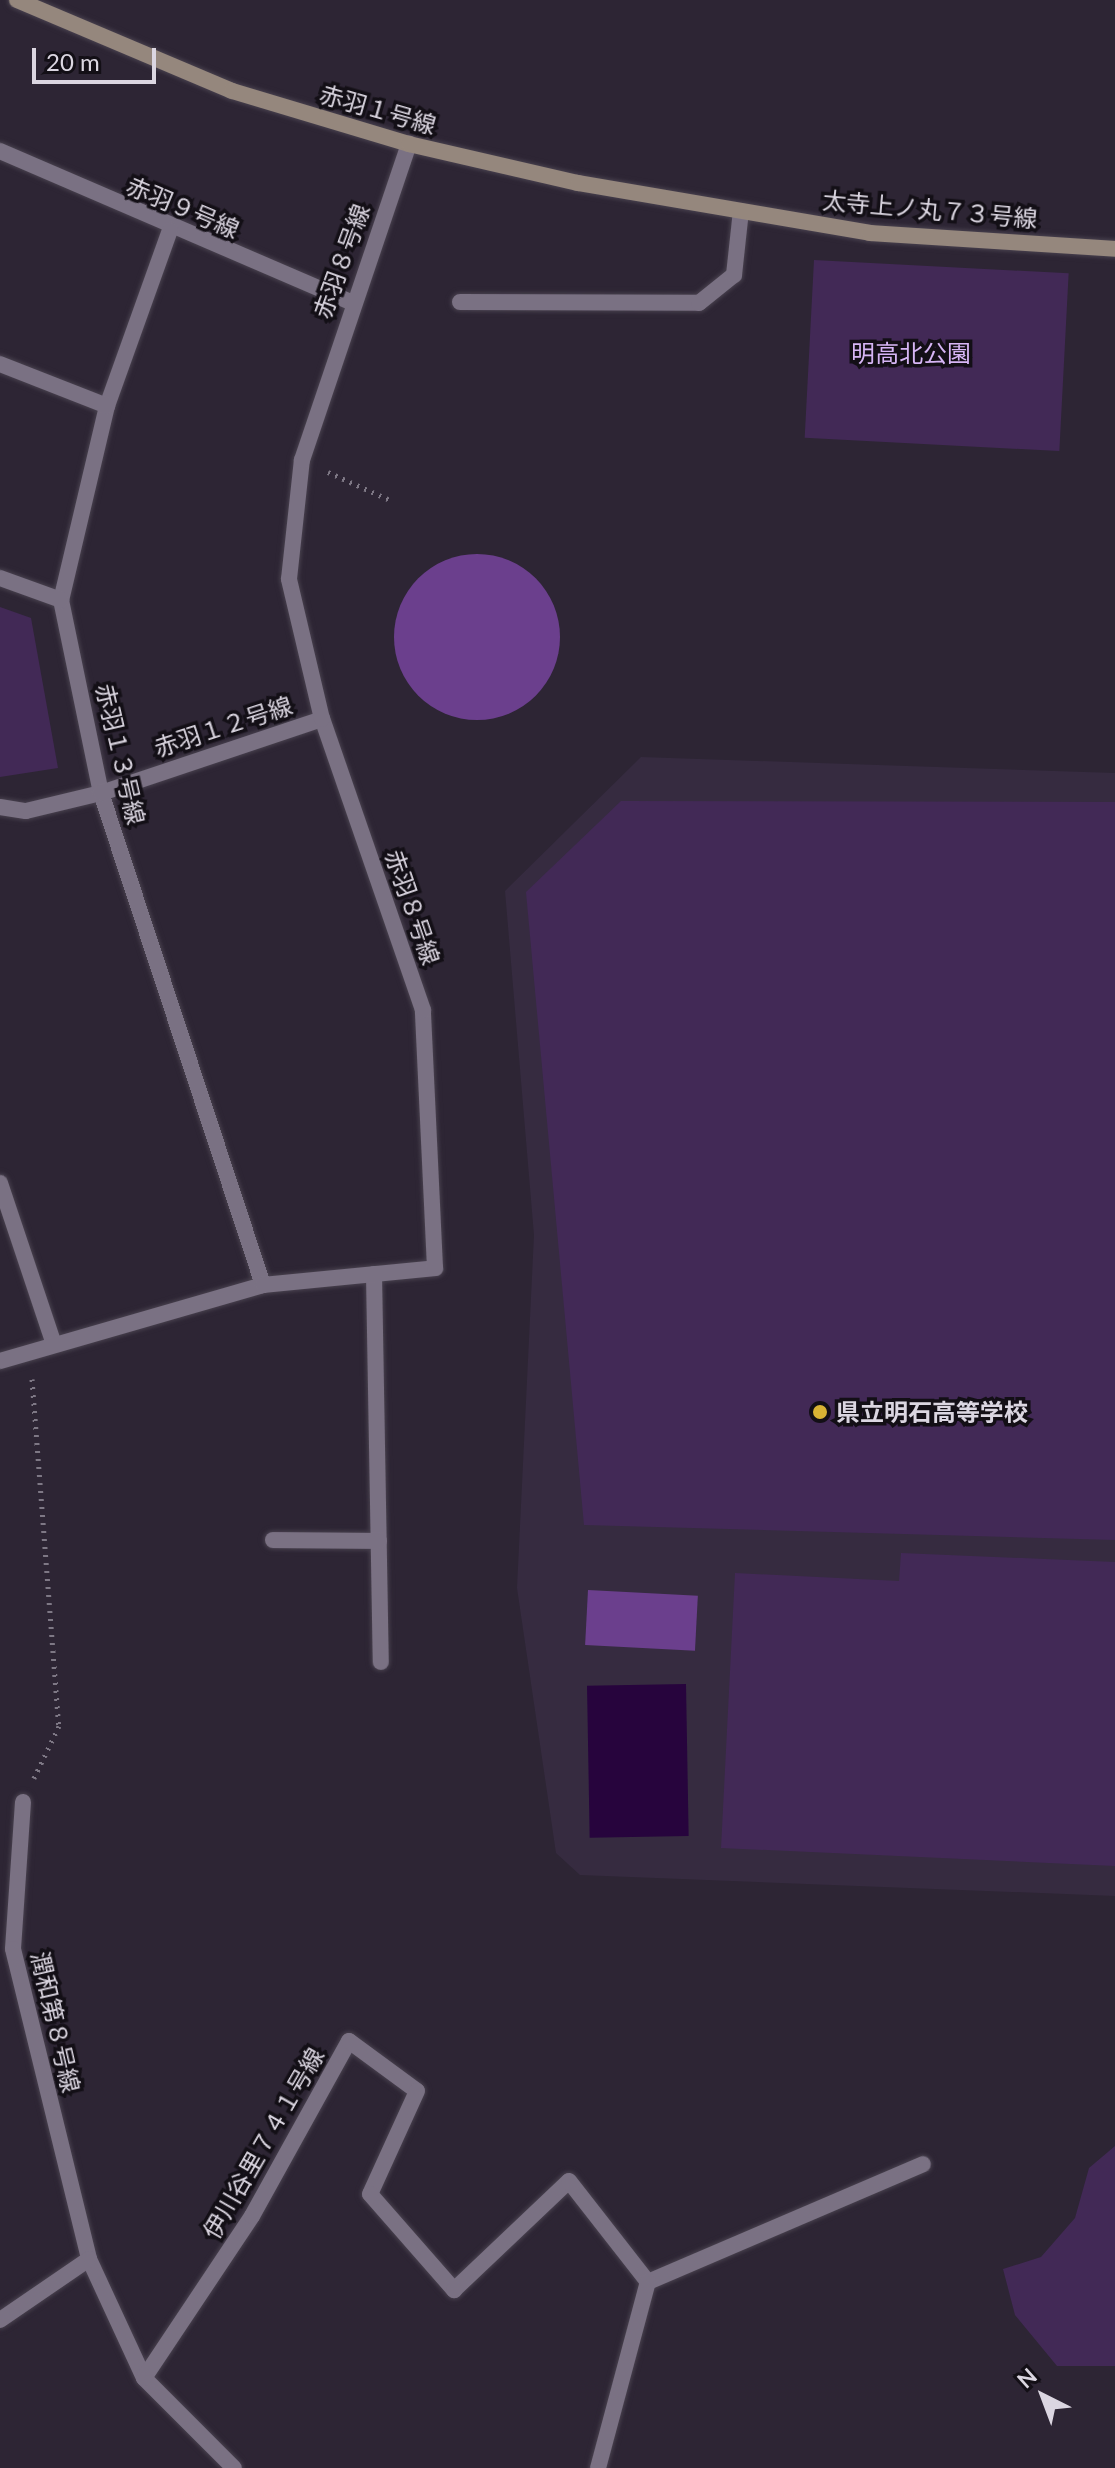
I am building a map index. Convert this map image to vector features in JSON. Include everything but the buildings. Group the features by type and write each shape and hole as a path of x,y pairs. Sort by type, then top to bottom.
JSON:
{"street":[{"name":"赤羽１号線","path":"17,0 232,91 409,144 741,211"},
{"name":"赤羽８号線","path":"0,1361 53,1341 263,1285 435,1268 423,1010 322,719 289,579 302,460 350,302 409,144"},
{"name":"赤羽９号線","path":"0,151 170,230 350,302"},
{"name":"太寺上ノ丸７３号線","path":"741,211 870,233 1115,249"},
{"path":"460,302 699,303 734,275 741,211"},
{"name":"赤羽１３号線","path":"170,230 107,406 61,600 101,793 263,1285"},
{"path":"0,364 107,406"},
{"path":"0,578 61,600"},
{"name":"赤羽１２号線","path":"0,807 26,811 101,793 322,719"},
{"path":"0,1183 53,1341"},
{"path":"374,1274 381,1662"},
{"path":"273,1540 379,1541"},
{"name":"潤和第８号線","path":"23,1802 13,1949 89,2259 144,2378 234,2468"},
{"name":"伊川谷里７４１号線","path":"144,2378 252,2216 349,2041 417,2091 370,2194 454,2290 569,2181 648,2282"},
{"path":"598,2468 648,2282 923,2164"},
{"path":"0,2320 89,2259"}],"path":[{"path":"302,460 390,500"},
{"path":"23,1802 59,1726 29,1350"}],"shaded area":[{"name":"県立明石高等学校","path":"641,757 1115,773 1115,1896 580,1875 556,1853 517,1588 534,1235 505,891"},
{"path":"686,1684 689,1836 590,1838 587,1686"}],"green space":[{"name":"明高北公園","path":"814,260 1069,273 1059,451 805,438"},
{"path":"0,607 31,618 58,768 0,777"},
{"name":"県立明石高等学校","path":"621,801 1115,802 1115,1540 584,1525 526,892"},
{"path":"901,1553 1115,1562 1115,1866 721,1848 735,1573 899,1581"},
{"path":"1115,2146 1115,2366 1057,2366 1015,2315 1003,2269 1041,2257 1075,2218 1089,2168"}],"place":[{"name":"県立明石高等学校","path":"820,1412"}]}
